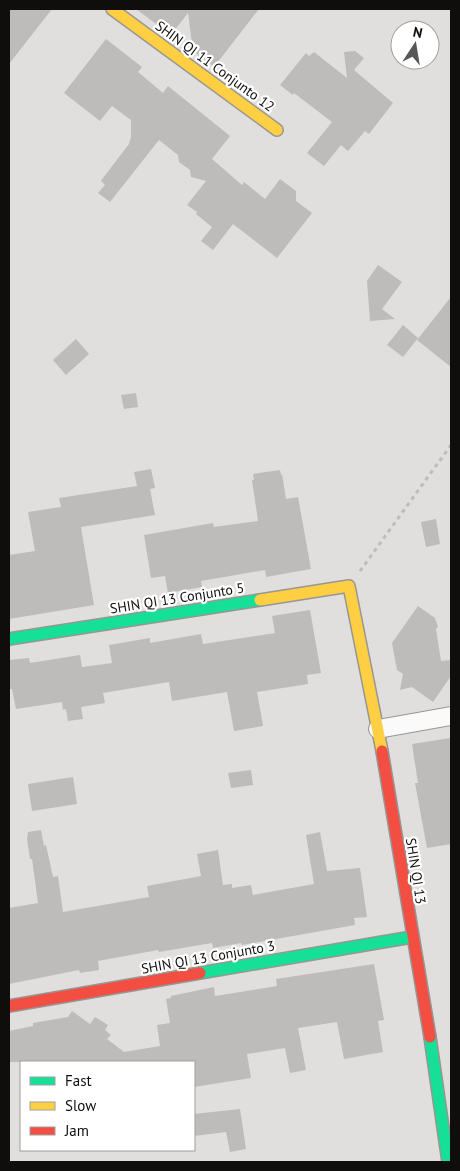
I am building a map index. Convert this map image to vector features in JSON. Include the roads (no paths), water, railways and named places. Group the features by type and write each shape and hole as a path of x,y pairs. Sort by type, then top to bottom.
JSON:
{"street":[{"name":"SHIN QI 11 Conjunto 12","path":"112,9 277,130"},
{"name":"SHIN QI 13 Conjunto 5","path":"9,639 349,586"},
{"name":"SHIN QI 13","path":"349,586 378,729 412,937 444,1080 448,1162"},
{"path":"378,729 451,716"},
{"name":"SHIN QI 13 Conjunto 3","path":"9,1006 412,937"}]}
